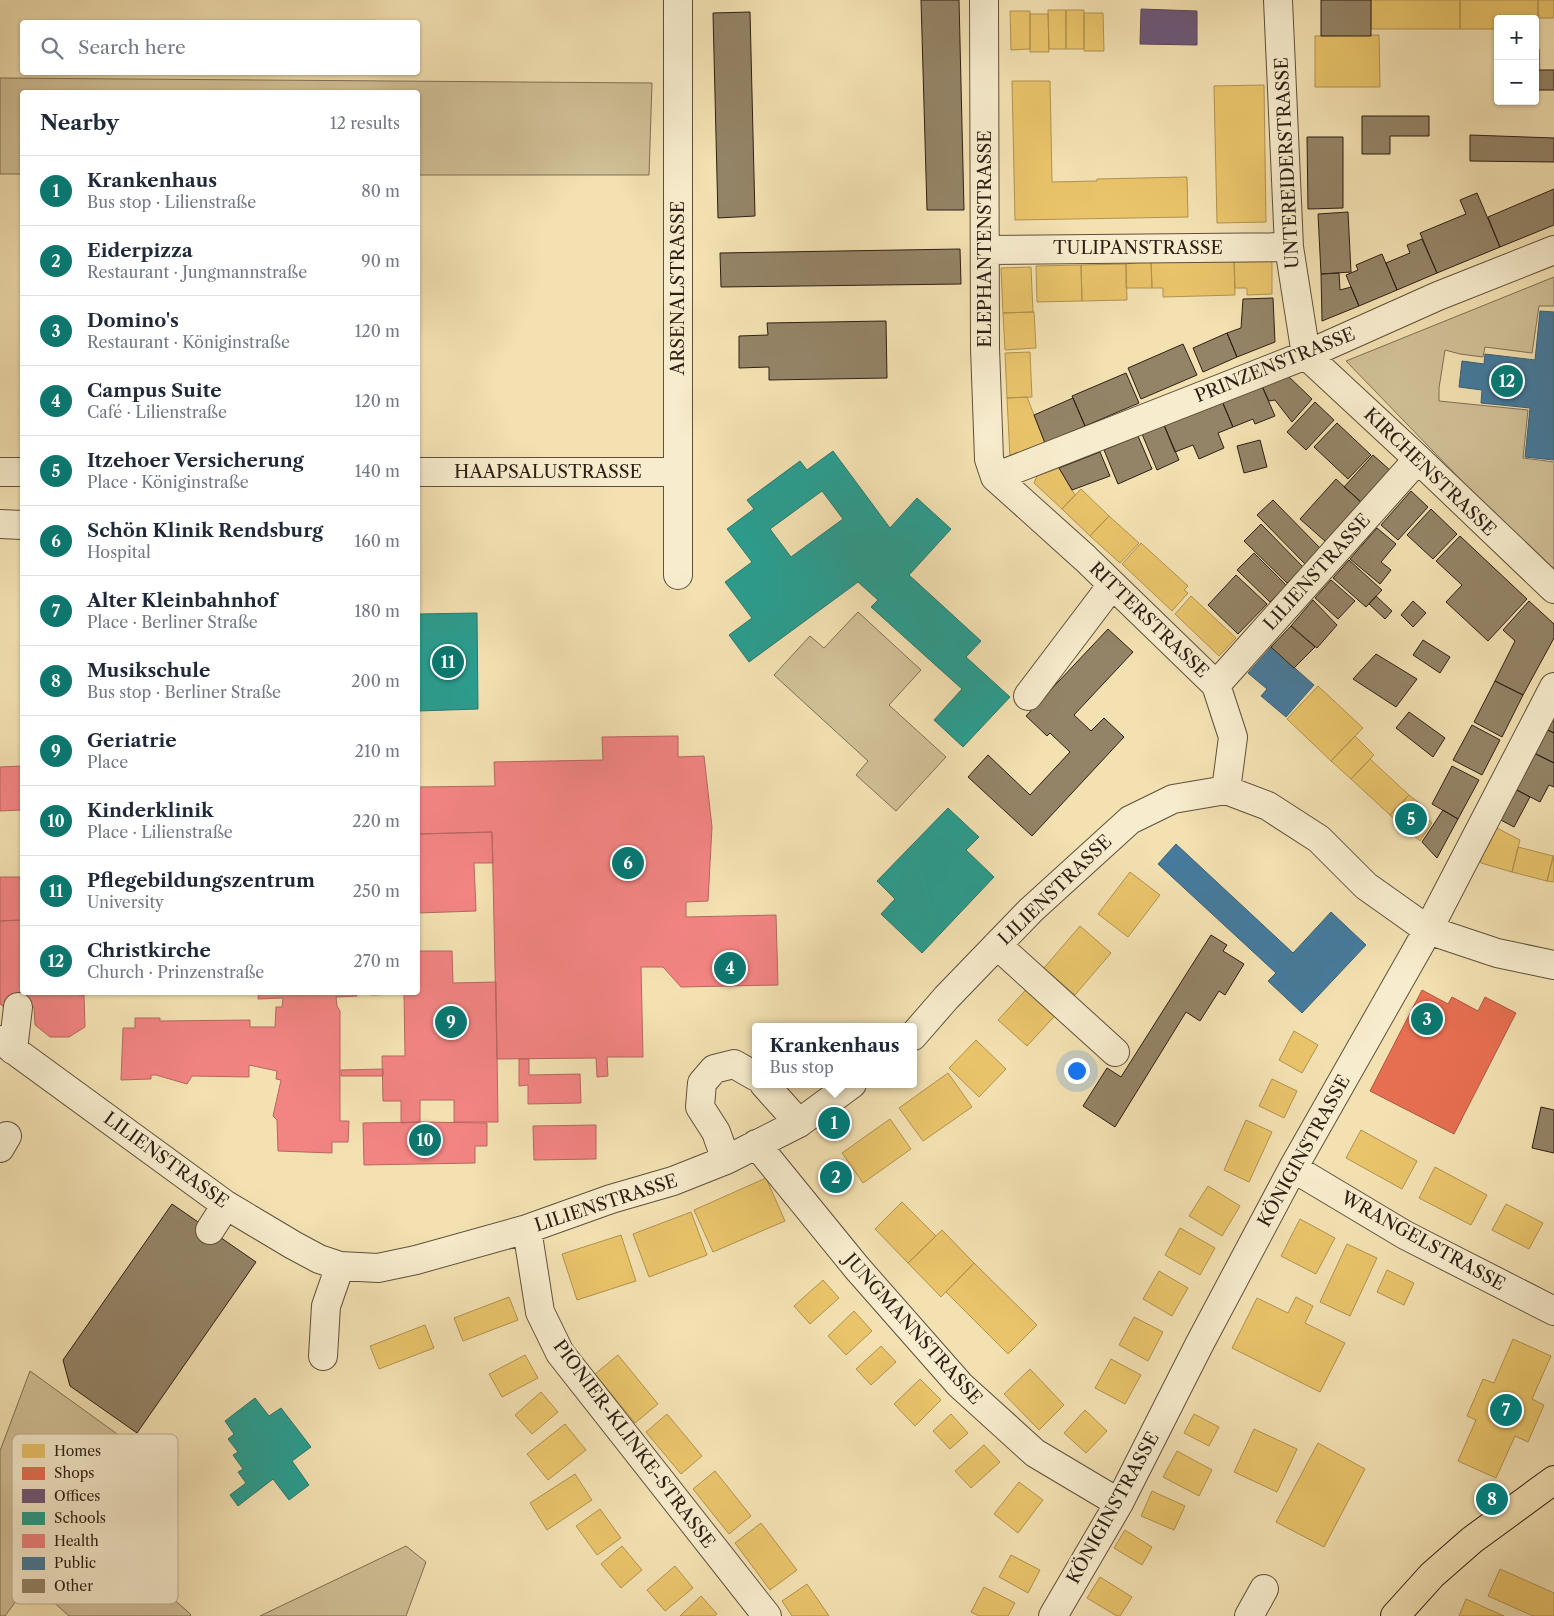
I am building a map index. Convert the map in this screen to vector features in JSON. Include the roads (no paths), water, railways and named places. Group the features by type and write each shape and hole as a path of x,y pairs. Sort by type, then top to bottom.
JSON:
{"main road":[{"path":"1395,1616 1432,1575 1472,1540 1554,1480"}],"street":[{"name":"ARSENALSTRASSE","path":"678,0 678,575"},
{"name":"ELEPHANTENSTRASSE","path":"984,0 985,348 988,450 995,477"},
{"name":"UNTEREIDERSTRASSE","path":"1278,0 1289,248 1306,355"},
{"name":"TULIPANSTRASSE","path":"986,250 1289,248"},
{"name":"PRINZENSTRASSE","path":"995,477 1306,355 1438,296 1554,250"},
{"name":"KIRCHENSTRASSE","path":"1306,355 1554,589"},
{"name":"LILIENSTRASSE","path":"1216,685 1418,459"},
{"path":"0,472 20,472"},
{"name":"HAAPSALUSTRASSE","path":"420,472 678,472"},
{"name":"RITTERSTRASSE","path":"995,477 1112,585 1216,685 1233,737 1226,790"},
{"path":"0,524 20,525"},
{"path":"1028,696 1112,585"},
{"name":"KÖNIGINSTRASSE","path":"1054,1616 1119,1503 1199,1345 1293,1168 1428,930 1554,686"},
{"name":"LILIENSTRASSE","path":"917,1031 946,998 1031,910 1130,820 1173,799 1226,790"},
{"path":"1226,790 1268,806 1319,839 1366,886 1428,930 1497,953 1554,965"},
{"path":"997,945 1116,1052"},
{"path":"6,1045 18,1007"},
{"name":"LILIENSTRASSE","path":"6,1045 226,1205 319,1259 340,1266 378,1268 416,1260 527,1229 612,1199 673,1181 726,1160 799,1123 847,1088"},
{"path":"726,1160 716,1132 700,1107 702,1083 714,1069 734,1064 752,1074"},
{"path":"768,1088 799,1123"},
{"name":"JUNGMANNSTRASSE","path":"756,1144 857,1268 960,1385 1035,1453 1119,1503"},
{"name":"WRANGELSTRASSE","path":"1293,1168 1405,1235 1554,1311"},
{"path":"210,1230 226,1205"},
{"name":"PIONIER-KLINKE-STRASSE","path":"527,1229 540,1312 560,1353 767,1616"},
{"path":"323,1356 326,1306 340,1266"},
{"path":"1249,1616 1264,1589"}],"place":[{"name":"Christkirche","path":"1507,381"},
{"name":"Pflegebildungszentrum","path":"448,662"},
{"name":"Itzehoer Versicherung","path":"1411,819"},
{"name":"Schön Klinik Rendsburg","path":"628,863"},
{"name":"Campus Suite","path":"730,968"},
{"name":"Domino's","path":"1427,1019"},
{"name":"Geriatrie","path":"451,1022"},
{"name":"Krankenhaus","path":"834,1123"},
{"name":"Kinderklinik","path":"425,1140"},
{"name":"Eiderpizza","path":"836,1177"},
{"name":"Alter Kleinbahnhof","path":"1506,1410"},
{"name":"Musikschule","path":"1492,1499"}]}
